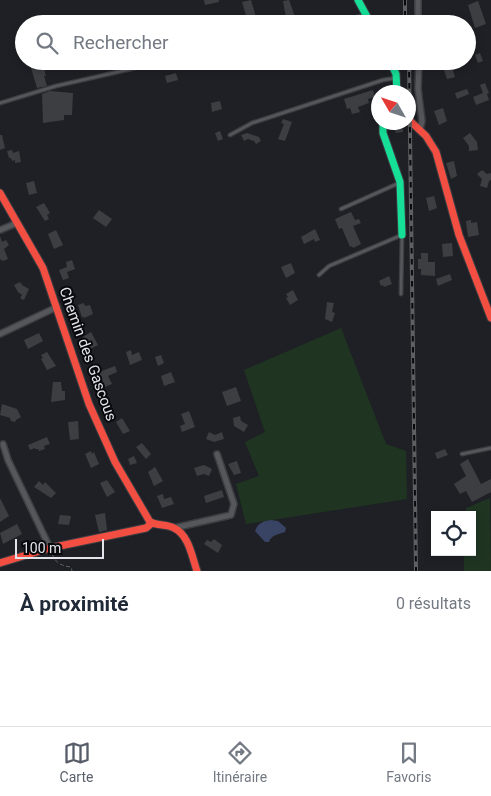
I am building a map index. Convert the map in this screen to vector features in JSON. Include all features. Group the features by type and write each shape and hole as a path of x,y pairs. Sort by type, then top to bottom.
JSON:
{"street":[{"path":"358,0 366,15"},
{"path":"418,0 418,15"},
{"path":"393,70 396,85"},
{"path":"419,70 418,89 422,121 420,130"},
{"path":"416,126 430,141 436,152 459,235 491,318"},
{"path":"382,130 400,182 402,235"},
{"name":"Chemin des Gascous","path":"0,193 43,268 89,404 115,462 152,523"},
{"path":"0,230 17,223"},
{"path":"0,334 57,307"},
{"path":"3,444 8,460 50,548"},
{"path":"0,563 50,548 146,528 152,523 156,526 174,528 231,516 234,504 217,454"},
{"path":"174,528 185,538 198,571"}],"lane":[{"path":"0,102 56,86 126,70"},
{"path":"230,135 252,123 384,80 396,78"},
{"path":"342,209 400,182"},
{"path":"319,275 329,266 402,235 401,294"},
{"path":"462,454 491,448"}],"path":[{"path":"50,548 58,563 61,566 71,567 72,571"}],"green space":[{"path":"341,328 386,444 406,451 407,499 246,524 236,484 259,476 245,442 265,432 244,370"},
{"path":"490,498 491,571 464,571 464,556 476,556 476,511 466,511 466,508"}],"water":[{"path":"271,520 278,521 286,528 285,532 273,536 269,542 265,542 255,531 261,523"}],"building":[{"path":"204,0 219,0 219,2 205,5"},
{"path":"251,0 255,15 246,15 242,2"},
{"path":"289,0 294,15 285,15 283,1"},
{"path":"478,1 486,24 476,28 476,15 471,15 468,5"},
{"path":"480,53 483,61 478,63 476,55"},
{"path":"32,70 44,70 47,86 37,88"},
{"path":"444,70 453,70 455,77 447,79"},
{"path":"176,73 178,80 167,83 165,76"},
{"path":"485,83 489,93 487,94 489,100 476,105 473,97 483,93 480,85"},
{"path":"467,89 469,94 457,99 455,93"},
{"path":"50,91 73,93 72,115 64,115 64,120 43,123 42,94"},
{"path":"371,91 371,98 368,99 369,103 358,107 360,112 352,114 350,108 347,109 344,99"},
{"path":"220,101 222,109 212,112 211,103"},
{"path":"443,108 447,121 439,125 434,111"},
{"path":"283,119 292,122 285,141 278,139 284,124 281,123"},
{"path":"394,130 403,130 403,132 396,133"},
{"path":"220,131 223,139 218,141 215,133"},
{"path":"247,133 259,137 261,141 256,144 248,139 244,141 241,135"},
{"path":"470,133 477,142 478,150 469,151 469,146 463,138"},
{"path":"0,135 2,135 5,148 0,150"},
{"path":"12,150 13,153 19,151 21,162 15,163 15,160 12,161 9,158 7,151"},
{"path":"454,161 457,176 451,179 446,163"},
{"path":"482,170 487,174 491,173 491,180 487,188 480,186 482,179 477,174"},
{"path":"34,181 37,193 29,195 26,183"},
{"path":"434,196 437,208 429,211 426,198"},
{"path":"44,203 50,213 47,215 49,219 45,221 36,207"},
{"path":"99,210 112,219 106,227 93,218"},
{"path":"351,212 355,220 359,219 361,223 353,226 361,244 353,248 352,246 350,247 342,228 339,229 335,219"},
{"path":"471,220 471,223 477,222 479,235 468,237 466,221"},
{"path":"315,229 320,240 315,242 314,239 304,244 301,237"},
{"path":"56,230 63,245 54,249 48,234"},
{"path":"0,236 2,242 6,240 9,245 4,249 8,259 3,261 0,259"},
{"path":"452,243 453,256 443,257 442,244"},
{"path":"421,253 428,253 428,262 435,262 435,276 421,275 421,269 418,269 418,259 421,259"},
{"path":"72,260 75,269 67,272 69,278 63,280 59,270 67,267 66,262"},
{"path":"291,263 295,273 286,278 281,267"},
{"path":"450,274 452,280 438,286 436,279"},
{"path":"389,276 392,284 384,287 383,285 381,286 379,281"},
{"path":"20,282 29,289 24,300 20,298 22,295 14,285"},
{"path":"293,290 298,300 290,305 286,294"},
{"path":"327,302 334,303 332,312 335,313 332,322 325,319"},
{"path":"84,303 85,306 90,305 93,314 84,318 78,305"},
{"path":"91,332 98,345 90,349 83,337"},
{"path":"39,333 43,341 28,349 24,340"},
{"path":"131,350 132,355 139,352 142,360 130,365 126,352"},
{"path":"47,352 56,366 47,370 41,355"},
{"path":"161,355 164,363 158,366 155,357"},
{"path":"115,366 117,372 108,376 112,384 105,387 99,372"},
{"path":"171,372 175,382 164,386 161,376"},
{"path":"53,382 61,382 62,391 65,391 65,400 51,402"},
{"path":"236,387 241,401 227,406 222,392"},
{"path":"2,404 17,409 21,417 15,422 11,421 10,418 0,415"},
{"path":"189,411 195,427 182,432 180,426 185,424 181,414"},
{"path":"240,416 241,421 248,425 244,432 234,426 233,418"},
{"path":"122,418 130,431 123,434 116,422"},
{"path":"78,421 79,439 70,440 68,422"},
{"path":"209,432 215,435 222,432 224,439 214,442 206,439"},
{"path":"47,437 50,444 44,446 45,449 39,451 35,448 30,450 28,445"},
{"path":"142,443 151,454 146,459 136,447"},
{"path":"445,449 448,455 437,459 435,453"},
{"path":"91,451 92,454 94,452 99,464 91,468 85,454"},
{"path":"134,456 137,463 130,465 128,459"},
{"path":"468,459 481,484 491,479 491,492 472,502 466,491 460,494 454,484 466,476 460,464"},
{"path":"237,461 241,473 234,475 228,464"},
{"path":"204,465 212,469 209,476 204,474 197,476 194,468"},
{"path":"155,467 163,481 154,486 148,472"},
{"path":"107,480 115,492 107,497 100,483"},
{"path":"39,481 43,485 45,482 56,493 51,498 34,487"},
{"path":"222,490 224,497 206,503 204,496"},
{"path":"163,494 164,499 171,497 174,504 162,508 157,496"},
{"path":"0,498 9,516 0,522"},
{"path":"105,513 107,530 99,532 95,515"},
{"path":"60,515 71,516 69,525 58,524"},
{"path":"17,524 22,534 3,544 0,533"},
{"path":"214,539 222,545 218,553 204,544 207,540 211,542"}],"railway":[{"path":"405,0 405,15"},
{"path":"409,70 416,571"}],"traffic: fast":[{"path":"358,0 366,15"},
{"path":"394,70 397,85"},
{"path":"383,130 400,182 402,235"}],"traffic: jam":[{"path":"416,127 426,136 436,152 459,235 491,318"},
{"path":"0,193 43,268 89,404 115,462 150,522 179,531 187,541 197,571"},
{"path":"0,563 50,548 146,528 152,523"}]}
